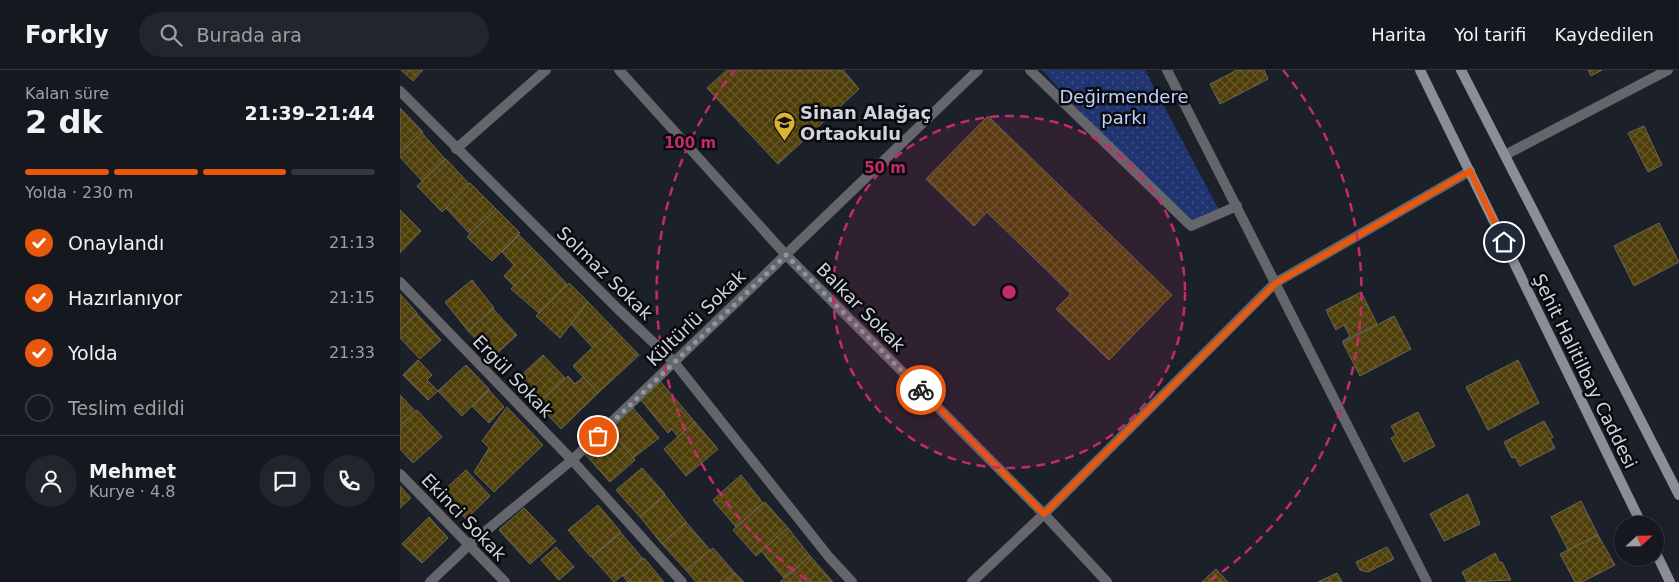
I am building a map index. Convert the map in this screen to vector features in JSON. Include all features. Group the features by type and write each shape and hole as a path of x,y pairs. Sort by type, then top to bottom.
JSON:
{"main road":[{"name":"Şehit Halitilbay Caddesi","path":"1420,70 1638,516"},
{"name":"Şehit Halitilbay Caddesi","path":"1461,70 1679,494"},
{"path":"1662,566 1670,582"}],"street":[{"path":"456,149 546,70"},
{"name":"Balkar Sokak","path":"619,70 786,255 1044,514 1107,582"},
{"name":"Kültürlü Sokak","path":"430,582 470,544 572,460 978,70"},
{"path":"1030,70 1191,226 1237,206"},
{"path":"1167,70 1427,582"},
{"path":"1505,155 1668,70"},
{"name":"Solmaz Sokak","path":"400,91 456,149 674,362 829,557 852,582"},
{"path":"972,582 1044,514 1276,283 1470,171"},
{"name":"Ergül Sokak","path":"400,282 572,460 682,582"},
{"name":"Ekinci Sokak","path":"400,474 505,582"}],"green space":[{"name":"Değirmendere parkı","path":"1042,70 1145,70 1222,216 1191,230"}],"building":[{"path":"401,70 423,70 413,81"},
{"path":"727,70 843,70 859,89 778,164 707,88"},
{"path":"1237,70 1264,70 1268,79 1220,104 1210,84"},
{"path":"1588,70 1602,70 1591,76"},
{"path":"400,108 423,132 400,153"},
{"path":"988,116 1172,295 1109,360 1056,309 1071,294 987,212 974,226 926,179"},
{"path":"1644,126 1662,165 1648,172 1628,133"},
{"path":"422,133 445,159 422,181 400,157 400,153"},
{"path":"446,159 470,185 442,212 417,186"},
{"path":"470,183 496,209 470,234 446,208"},
{"path":"496,209 520,233 492,261 467,237"},
{"path":"400,210 421,231 400,253"},
{"path":"1659,223 1679,262 1634,286 1614,246"},
{"path":"519,235 542,258 514,286 504,276 514,265 502,252"},
{"path":"542,258 568,285 539,313 511,289"},
{"path":"472,280 494,308 468,331 445,302"},
{"path":"569,283 588,302 560,338 536,316"},
{"path":"1361,292 1377,324 1342,342 1350,336 1344,325 1336,330 1326,310"},
{"path":"400,294 417,313 400,330"},
{"path":"588,302 613,328 593,348 571,324"},
{"path":"493,309 517,335 493,357 468,331"},
{"path":"417,314 441,340 420,359 400,338 400,330"},
{"path":"1394,316 1411,349 1360,376 1343,343"},
{"path":"613,328 639,355 598,393 573,366"},
{"path":"543,355 565,378 538,404 516,380"},
{"path":"418,360 432,375 427,380 438,391 428,400 403,375"},
{"path":"1518,360 1539,403 1488,430 1466,387"},
{"path":"466,365 489,389 462,416 438,391"},
{"path":"568,376 575,384 583,377 598,393 561,429 538,404"},
{"path":"660,381 695,422 678,437 672,429 668,433 641,400"},
{"path":"489,390 504,407 489,423 472,406"},
{"path":"400,395 416,412 400,426"},
{"path":"507,407 543,445 494,492 474,472 489,448 482,441"},
{"path":"633,408 659,438 633,458 609,429"},
{"path":"417,410 442,437 413,463 400,449 400,426"},
{"path":"1418,412 1435,446 1404,462 1391,438 1396,435 1391,426"},
{"path":"1544,421 1553,437 1550,439 1555,448 1520,466 1515,457 1512,458 1504,442"},
{"path":"695,422 718,449 686,476 664,449"},
{"path":"609,429 635,460 610,482 583,452"},
{"path":"642,468 665,494 640,517 616,490"},
{"path":"466,470 490,496 466,519 441,493"},
{"path":"741,475 763,503 736,527 713,500"},
{"path":"400,486 411,498 400,508"},
{"path":"1468,494 1480,524 1444,541 1430,514"},
{"path":"665,495 686,522 662,544 640,517"},
{"path":"1581,501 1598,535 1568,550 1551,517"},
{"path":"765,502 788,528 756,556 733,530"},
{"path":"598,505 621,532 591,557 568,530"},
{"path":"524,508 556,541 530,564 499,530"},
{"path":"429,517 448,538 422,563 402,544"},
{"path":"686,522 710,550 686,570 662,544"},
{"path":"788,528 810,556 784,578 761,551"},
{"path":"621,533 643,559 614,582 592,557"},
{"path":"1598,535 1614,566 1582,582 1575,582 1560,554"},
{"path":"556,547 574,567 559,580 541,560"},
{"path":"1387,547 1394,559 1368,572 1360,570 1356,562"},
{"path":"713,548 735,573 724,582 696,582 686,570"},
{"path":"1495,553 1511,580 1467,582 1462,572"},
{"path":"810,556 833,582 780,582 800,565"},
{"path":"644,558 664,582 628,582 623,576"},
{"path":"1216,569 1228,582 1202,582"},
{"path":"735,573 744,582 724,582"},
{"path":"1337,573 1342,582 1318,582"}],"way so far":[{"path":"598,436 786,255 921,390"}],"place":[{"name":"Sinan Alağaç Ortaokulu","path":"784,141"}],"route":[{"path":"921,390 1044,514 1276,283 1470,171 1504,242"}]}
